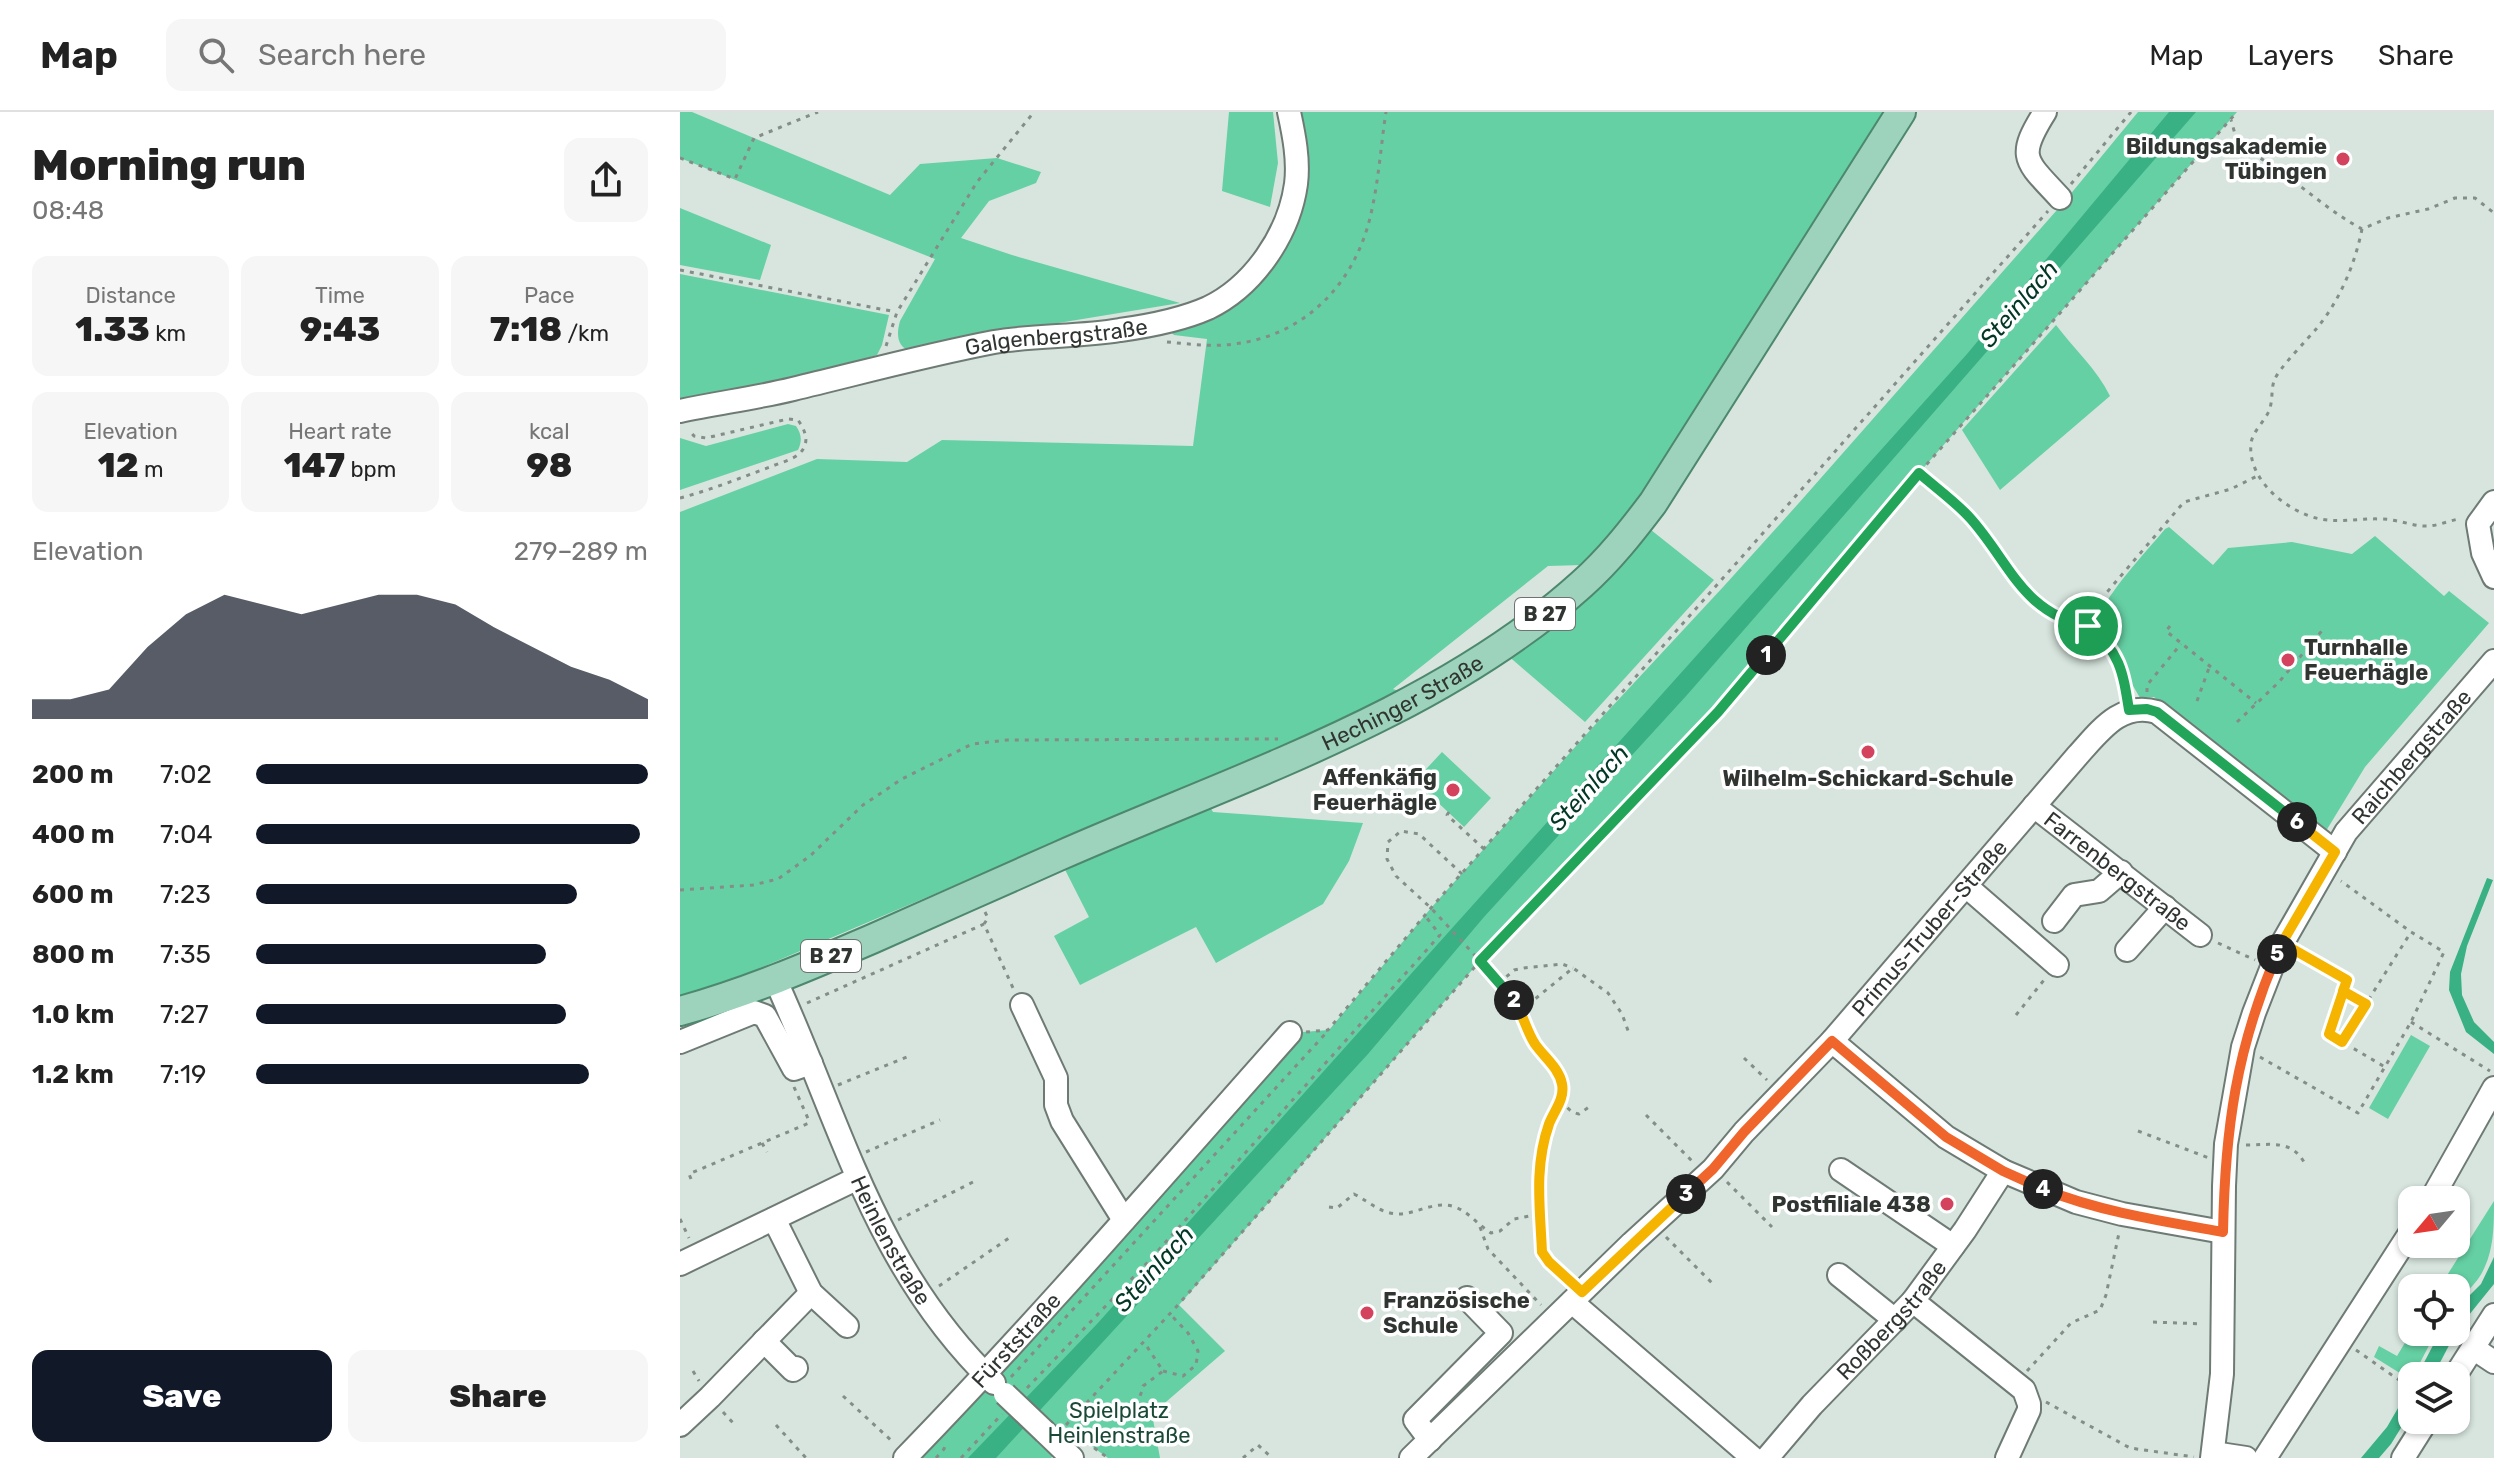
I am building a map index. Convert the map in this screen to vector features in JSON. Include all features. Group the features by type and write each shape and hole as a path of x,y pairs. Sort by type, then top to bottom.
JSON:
{"main road":[{"name":"Hechinger Straße","path":"680,1011 775,979 1297,755 1416,697 1491,653 1566,598 1612,554 1653,503 1901,112"}],"street":[{"name":"Galgenbergstraße","path":"683,410 790,390 997,342 1118,331 1165,322 1207,308 1225,298 1258,269 1283,228 1296,184 1295,144 1289,112"},
{"path":"2045,112 2025,149 2039,175 2060,198"},
{"path":"2494,502 2478,524 2483,553 2494,577"},
{"name":"Raichbergstraße","path":"2209,1456 2220,1401 2226,1154 2243,1047 2271,967 2330,860 2364,810 2494,661"},
{"path":"2138,710 2157,712 2330,860"},
{"name":"Primus-Truber-Straße","path":"1411,1458 1614,1260 1713,1169 1755,1120 1832,1041 2099,732 2116,717 2138,710"},
{"name":"Farrenbergstraße","path":"2034,806 2200,935"},
{"path":"2054,921 2074,895 2099,891 2121,872"},
{"path":"1966,886 2057,965"},
{"path":"2127,950 2165,907"},
{"name":"Heinlenstraße","path":"775,979 881,1229 921,1298 945,1329 1060,1445"},
{"path":"1022,1005 1056,1078 1055,1094 1062,1121 1124,1220"},
{"path":"680,1042 754,1012 765,1016 794,1069 811,1063"},
{"name":"Fürststraße","path":"906,1457 1004,1387 1124,1220 1290,1033"},
{"path":"1832,1041 1946,1137 2003,1171 2076,1202 2122,1214 2223,1232"},
{"path":"2439,1186 2494,1088"},
{"path":"1614,1260 1629,1231 1647,1212 1725,1136 1755,1120"},
{"path":"1841,1170 1953,1246"},
{"name":"Roßbergstraße","path":"1767,1458 1812,1405 1913,1301 2003,1171"},
{"path":"680,1264 858,1178"},
{"path":"774,1219 811,1293 847,1326"},
{"path":"2265,1458 2398,1252"},
{"path":"1839,1275 1895,1320"},
{"path":"680,1425 811,1293"},
{"path":"1577,1297 1753,1458"},
{"path":"1430,1440 1415,1420 1501,1333 1467,1298"},
{"path":"1913,1301 2024,1390 2029,1404 2026,1417 2007,1458"},
{"path":"2464,1362 2494,1315"},
{"path":"764,1341 793,1370 796,1368"},
{"path":"2473,1348 2494,1362"},
{"path":"2403,1458 2418,1434"},
{"path":"2209,1456 2246,1458"}],"path":[{"path":"680,158 735,179 754,138 818,112"},
{"path":"884,366 886,345 897,312 977,182 1034,112"},
{"path":"1157,341 1219,345 1260,339 1313,312 1336,290 1353,265 1363,242 1372,208 1386,112"},
{"path":"1004,1387 1328,1030 1431,908 2060,198 2131,112"},
{"path":"1060,1445 1065,1426 1170,1314 1480,961 1718,712 1919,473 2237,112"},
{"path":"2231,120 2243,149"},
{"path":"2203,153 2243,149 2261,157 2345,220 2362,229"},
{"path":"2362,229 2455,198 2475,198 2494,213"},
{"path":"2362,229 2353,264 2335,301 2274,380 2270,408 2251,443 2252,457 2259,475 2288,506 2320,519 2382,519 2426,526 2464,519 2478,524"},
{"path":"680,270 897,312"},
{"path":"680,498 705,492 786,461 799,454 806,443 805,431 798,420 788,419 706,438 694,436 687,427 683,410"},
{"path":"1919,473 1970,519 2033,600 2059,618 2088,626 2099,635 2123,670 2138,710"},
{"path":"2088,626 2096,605 2184,502 2231,489 2259,475"},
{"path":"2170,626 2166,631 2256,703"},
{"path":"2237,722 2279,682 2325,627"},
{"path":"2138,710 2147,685 2181,644"},
{"path":"2197,701 2209,668"},
{"path":"680,890 753,885 778,879 810,856 848,818 881,792 972,744 1007,740 1276,739 1285,742 1297,755"},
{"path":"1449,812 1447,815 1484,849"},
{"path":"1462,874 1419,834 1401,831 1388,842 1387,859 1396,876 1445,922 1497,979 1523,1014 1533,1042 1557,1072 1564,1104 1573,1113 1579,1114 1589,1107"},
{"path":"2243,1047 2358,1113 2411,1022 2444,952 2411,932 2330,860"},
{"path":"1004,1387 1147,1263 1440,935 1425,915"},
{"path":"791,1015 807,1003 984,924 1022,1005"},
{"path":"2342,1042 2411,932"},
{"path":"2200,935 2271,967"},
{"path":"2282,943 2347,980 2329,1034 2385,1067"},
{"path":"1497,979 1524,968 1562,964 1573,968 1608,993 1622,1014 1630,1036"},
{"path":"2016,1015 2057,965"},
{"path":"1523,1014 1535,999 1573,968"},
{"path":"2343,991 2366,1004"},
{"path":"2411,1022 2494,1074"},
{"path":"1290,1033 1328,1030"},
{"path":"822,1092 909,1056"},
{"path":"1744,1058 1781,1093"},
{"path":"1562,1097 1541,1149 1539,1164 1542,1252 1577,1297"},
{"path":"691,1179 689,1174 831,1114"},
{"path":"1646,1115 1689,1158"},
{"path":"860,1154 940,1120"},
{"path":"2138,1131 2226,1154 2289,1146 2299,1152 2305,1164"},
{"path":"762,1143 767,1152"},
{"path":"725,1159 729,1165"},
{"path":"1713,1169 1772,1227"},
{"path":"881,1229 973,1182"},
{"path":"1329,1207 1337,1208 1354,1194 1376,1209 1400,1214 1452,1205 1491,1233 1500,1231 1514,1219 1540,1214"},
{"path":"2017,1383 2071,1323 2100,1310 2106,1295 2122,1214"},
{"path":"1652,1224 1714,1285"},
{"path":"1479,1226 1488,1249 1555,1319"},
{"path":"921,1298 1009,1238"},
{"path":"1144,1342 1163,1371 1183,1376 1196,1365 1198,1351 1188,1333 1170,1314"},
{"path":"2153,1322 2223,1325"},
{"path":"2343,1340 2398,1379"},
{"path":"1060,1445 1095,1416 1132,1408 1141,1398 1143,1386 1163,1371"},
{"path":"843,1396 906,1457"},
{"path":"2029,1404 2050,1402 2130,1448 2209,1456"},
{"path":"961,1458 1000,1416"},
{"path":"1087,1421 1088,1433 1095,1448 1108,1458"},
{"path":"776,1425 806,1458"},
{"path":"1060,1445 1095,1448"},
{"path":"1243,1458 1258,1445 1272,1458"}],"green space":[{"path":"680,112 692,112 890,195 920,164 997,158 1041,172 1036,183 989,201 961,238 1180,303 1040,326 912,352 903,347 899,340 900,321 935,259 680,158"},
{"path":"1229,112 1273,112 1278,163 1270,207 1222,191"},
{"path":"1300,112 1885,112 1672,452 1631,511 1583,565 1548,566 1393,689 1416,697 1203,795 1213,812 1363,823 1349,861 1323,904 1216,963 1196,927 1080,985 1054,936 1089,917 1052,844 680,1002 680,512 817,459 907,462 942,440 1193,446 1207,339 1174,335 1168,329 1277,253"},
{"name":"Spielplatz Heinlenstraße","path":"2138,112 2237,112 1919,473 1718,712 1480,961 1179,1305 1225,1351 1152,1414 1160,1458 1108,1458 1065,1427 1053,1439 1061,1448 1051,1458 905,1458 1290,1033 1329,1030 1431,908 1798,504 2064,202"},
{"path":"680,208 771,245 760,280 680,265"},
{"path":"680,274 889,315 882,345 877,355 788,383 680,404"},
{"path":"2056,325 2092,368 2110,396 2000,490 1962,430"},
{"path":"788,424 796,426 799,432 801,441 798,450 680,490 680,438 706,446"},
{"path":"1646,526 1714,580 1585,722 1506,654"},
{"name":"Turnhalle Feuerhägle","path":"2169,527 2213,565 2228,548 2292,542 2352,554 2375,536 2444,596 2449,591 2489,623 2365,767 2326,831 2215,749 2154,697 2140,698 2096,621 2119,585"},
{"name":"Affenkäfig Feuerhägle","path":"1442,752 1491,798 1464,827 1415,781"},
{"path":"2411,1035 2430,1046 2388,1119 2369,1108"},
{"path":"2494,1201 2489,1255 2481,1275 2470,1288 2470,1274 2448,1274 2458,1258 2470,1258 2470,1239"},
{"path":"2379,1346 2397,1356 2403,1346 2429,1346 2420,1362 2398,1362 2398,1372 2374,1357"}],"water":[{"name":"Steinlach","path":"2169,112 2196,112 1687,695 1484,917 1368,1054 996,1458 968,1458 1097,1324 1967,354"},
{"path":"2487,878 2493,880 2467,946 2461,974 2462,995 2474,1022 2494,1042 2494,1054 2466,1032 2449,990 2450,972"},
{"path":"2494,1257 2494,1284 2470,1314 2470,1295 2481,1284"},
{"path":"2433,1346 2449,1346 2440,1362 2424,1362"},
{"path":"2398,1408 2398,1433 2391,1444 2379,1458 2361,1458 2387,1427"}],"place":[{"name":"Bildungsakademie Tübingen","path":"2343,159"},
{"name":"Turnhalle Feuerhägle","path":"2288,660"},
{"name":"Wilhelm-Schickard-Schule","path":"1868,752"},
{"name":"Affenkäfig Feuerhägle","path":"1453,790"},
{"name":"Postfiliale 438","path":"1947,1204"},
{"name":"Französische Schule","path":"1367,1313"}],"route":[{"path":"2088,626 2059,618 2033,600 1970,519 1919,473 1718,712 1480,961 1514,999 1533,1042 1557,1072 1562,1085 1562,1097 1541,1149 1539,1164 1542,1252 1582,1292 1713,1169 1744,1132 1832,1041 1946,1137 2003,1171 2076,1202 2122,1214 2223,1232 2228,1123 2243,1047 2282,943 2347,980 2329,1034 2342,1042 2366,1004 2343,991 2347,980 2282,943 2335,852 2157,712 2129,710 2123,670 2099,635 2088,626"}]}
